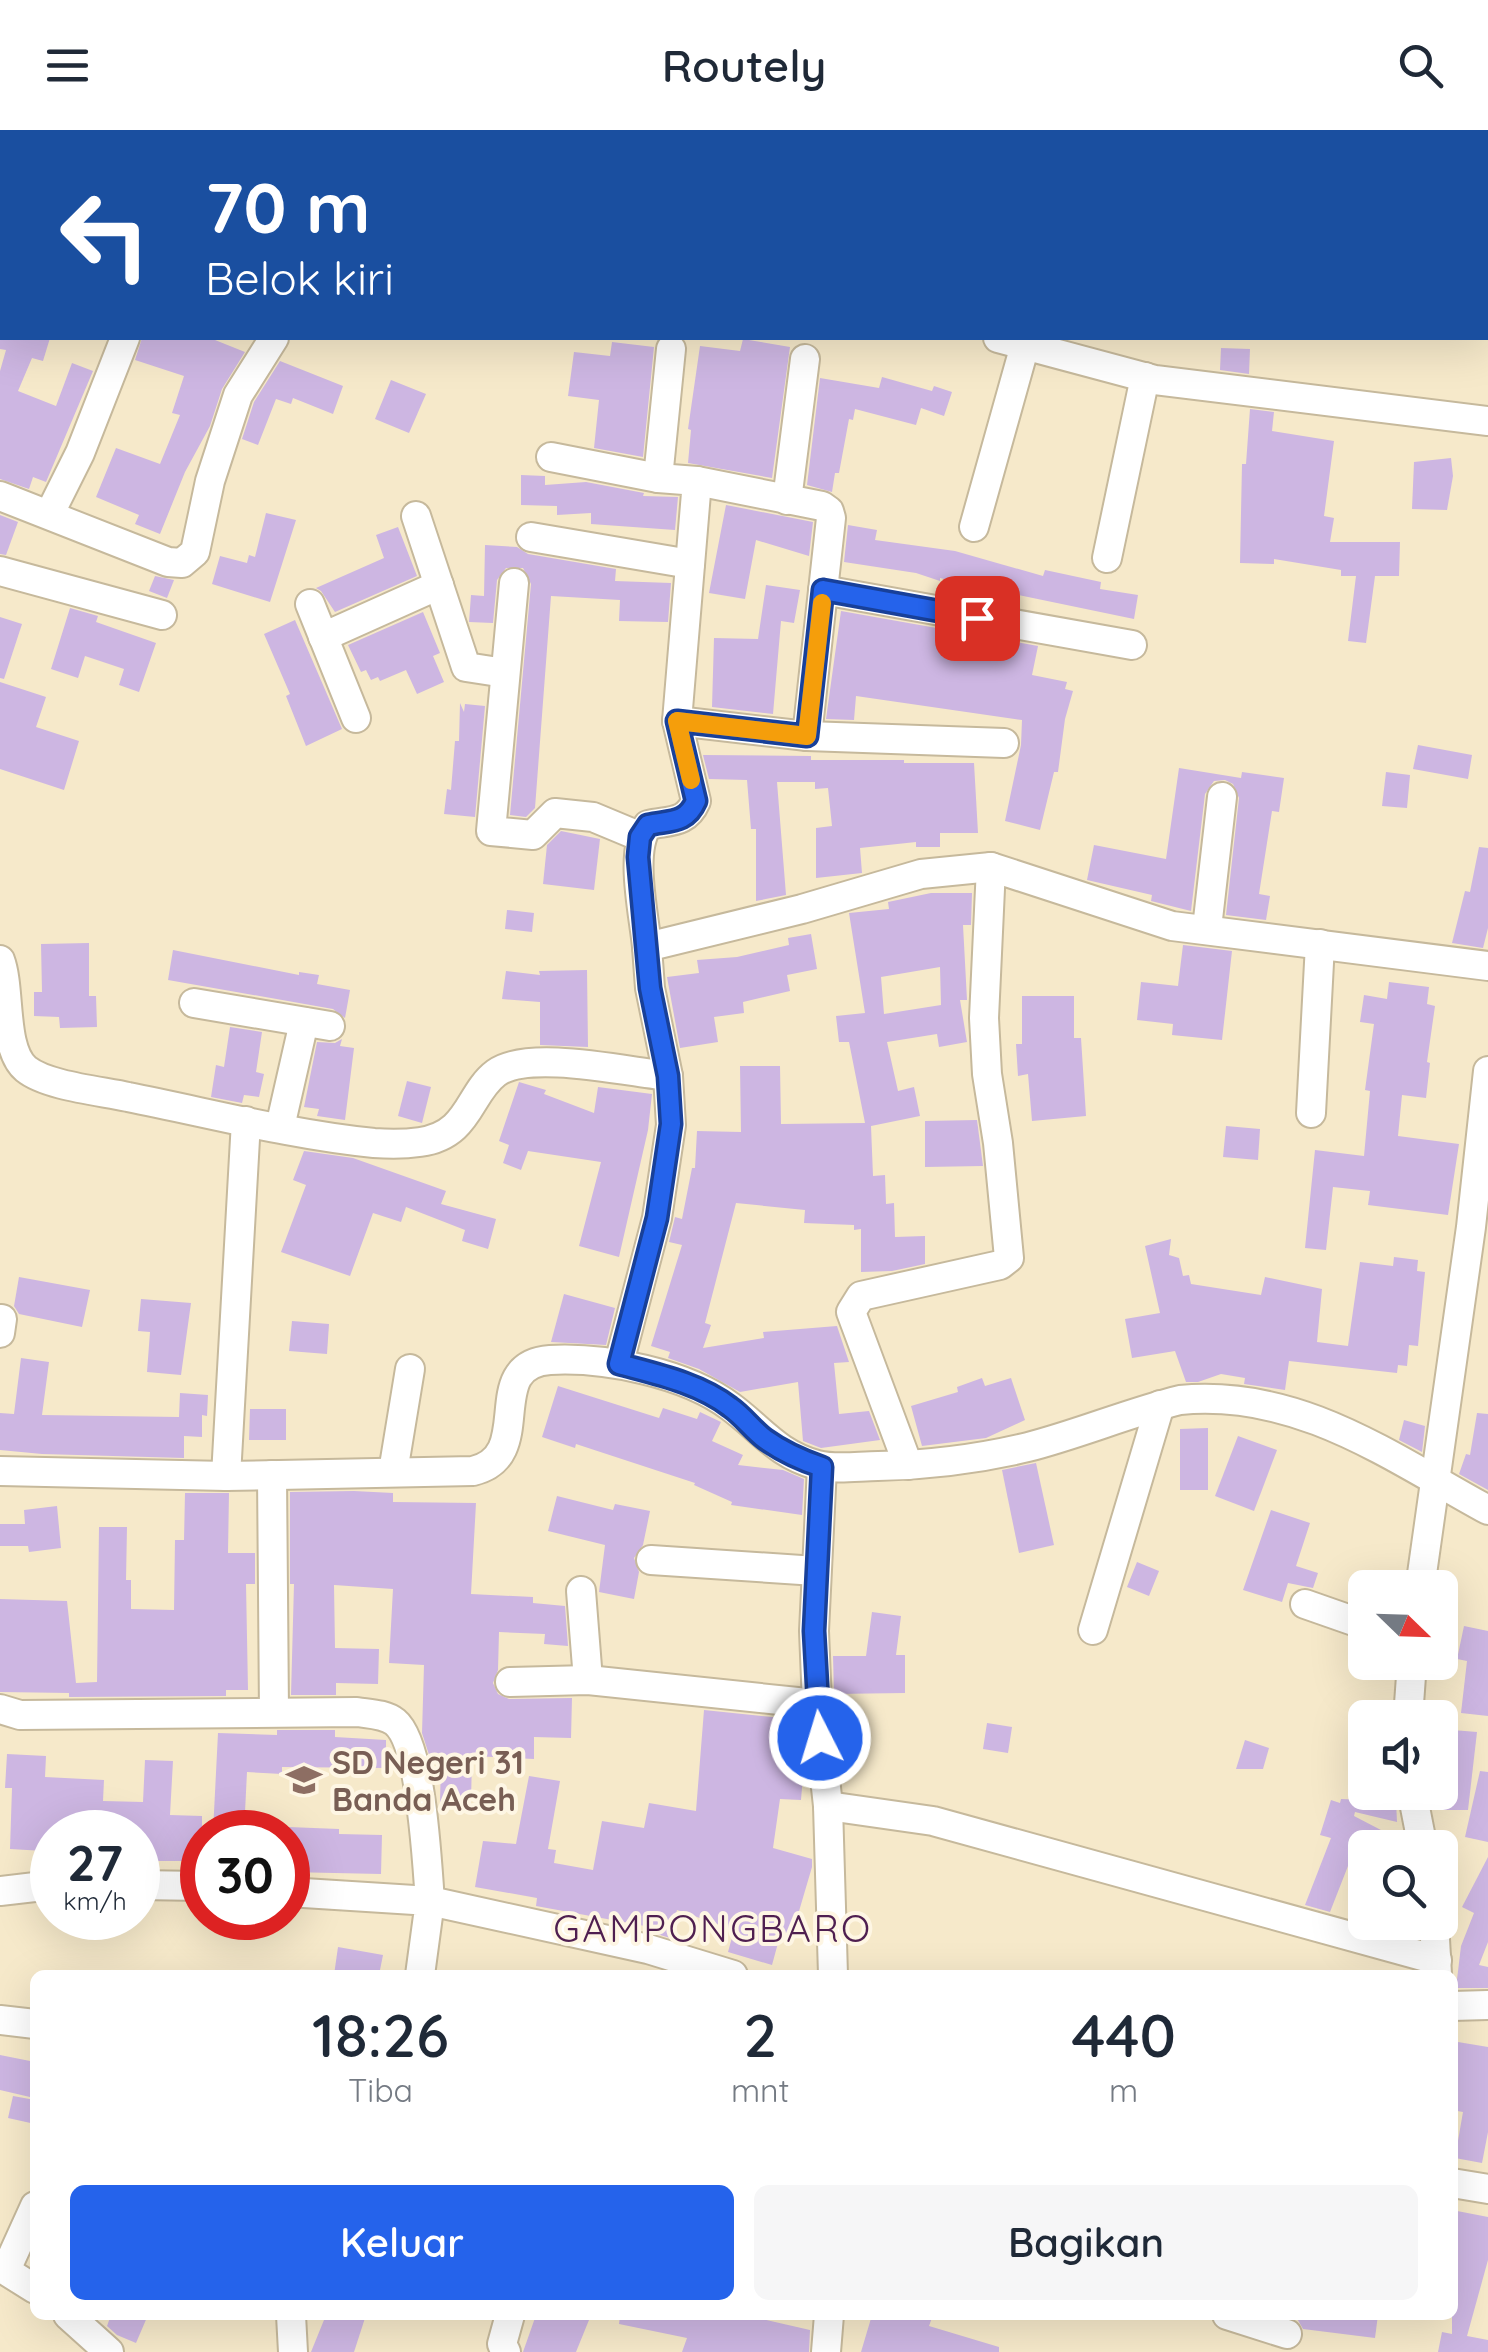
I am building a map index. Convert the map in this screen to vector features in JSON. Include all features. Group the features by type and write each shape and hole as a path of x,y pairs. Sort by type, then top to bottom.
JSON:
{"street":[{"path":"50,513 80,454 124,340"},
{"path":"0,496 168,562 182,562 195,552 210,481 238,394 273,340"},
{"path":"974,527 1011,341 1145,377 1488,421"},
{"path":"658,478 671,349"},
{"path":"787,500 805,358"},
{"path":"1107,558 1145,377"},
{"path":"551,457 822,506 829,511 807,736"},
{"path":"619,1364 657,1218 671,1124 668,1076 650,988 638,857 640,837 648,825 682,820 696,801 677,721 697,482"},
{"path":"416,516 466,667 505,672"},
{"path":"531,537 690,564"},
{"path":"0,571 162,615"},
{"path":"514,584 491,831 533,835 555,813 593,817 640,837"},
{"path":"323,636 440,585"},
{"path":"823,590 1132,645"},
{"path":"310,604 356,718"},
{"path":"677,721 807,736 1004,743"},
{"path":"1207,928 1222,797"},
{"path":"647,947 802,909 921,874 991,867 1172,926 1488,966"},
{"path":"908,1466 852,1312 861,1296 1000,1265 1009,1258 984,1018 991,867"},
{"path":"1311,1113 1320,944"},
{"path":"0,960 7,985 12,1040 27,1070 80,1087 246,1121 376,1143 422,1142 450,1130 468,1114 495,1074 510,1066 557,1064 668,1076"},
{"path":"194,1003 317,1024 280,1126"},
{"path":"1423,1570 1479,1228 1488,1071"},
{"path":"226,1476 246,1121"},
{"path":"0,1471 226,1476 473,1471 500,1458 518,1376 535,1363 550,1360 619,1364 707,1393 732,1407 764,1438 794,1458 822,1467 908,1466 967,1460 1029,1446 1160,1405 1204,1398 1259,1404 1336,1426 1488,1510"},
{"path":"392,1472 410,1369"},
{"path":"1093,1630 1160,1405"},
{"path":"822,1467 814,1631 828,1806 833,1970"},
{"path":"272,1475 274,1712"},
{"path":"651,1560 816,1572"},
{"path":"580,1590 588,1680"},
{"path":"1305,1604 1348,1619"},
{"path":"510,1682 588,1680 817,1704"},
{"path":"0,1708 20,1715 357,1712 381,1715 394,1722 402,1731 414,1763 430,1901 421,1970"},
{"path":"828,1806 933,1821 1437,1968 1435,1940"},
{"path":"0,1892 30,1888"},
{"path":"310,1893 430,1901 648,1949 717,1970"},
{"path":"1458,2006 1488,2005"},
{"path":"0,2020 30,2023"},
{"path":"1458,2184 1488,2189"},
{"path":"30,2216 3,2268 30,2286"},
{"path":"74,2320 109,2352"},
{"path":"291,2320 293,2352"},
{"path":"506,2352 502,2344 509,2320"},
{"path":"826,2352 829,2320"},
{"path":"1243,2320 1287,2334"}],"building":[{"path":"0,340 49,340 43,361 32,358 18,391 56,406 72,363 93,371 46,482 33,477 29,489 0,479 0,371 6,350 0,349"},
{"path":"141,340 215,340 245,352 222,389 210,426 185,472 160,534 135,524 139,515 96,497 116,448 160,464 180,415 172,413 184,376 135,360"},
{"path":"743,340 790,347 772,478 688,463 688,429 700,346 740,351"},
{"path":"612,342 654,347 643,457 594,448 599,400 568,396 574,352 610,356"},
{"path":"1221,348 1250,349 1249,374 1220,370"},
{"path":"280,361 343,386 333,414 293,398 291,404 276,399 258,445 242,439 254,402"},
{"path":"882,377 932,391 934,386 952,392 944,416 921,408 916,425 855,409 853,420 849,419 832,492 807,485 820,378 879,388"},
{"path":"391,380 426,394 409,433 375,419"},
{"path":"1250,409 1274,412 1272,431 1334,441 1324,516 1334,518 1330,542 1400,542 1399,576 1375,576 1366,643 1348,641 1356,576 1341,576 1341,570 1274,559 1274,564 1240,563 1242,464 1246,464"},
{"path":"1451,458 1453,476 1447,510 1412,509 1414,462"},
{"path":"521,475 545,476 545,485 586,482 644,493 643,496 678,497 675,530 591,524 591,513 557,515 557,506 521,505"},
{"path":"726,505 813,522 809,556 756,540 745,599 709,593"},
{"path":"266,513 296,520 270,602 212,584 220,556 247,563 249,555 255,557"},
{"path":"0,515 18,522 6,555 0,554"},
{"path":"848,525 877,530 875,540 955,551 1043,576 1045,570 1101,582 1100,589 1138,595 1134,619 1004,592 1002,600 980,594 981,588 940,578 844,562"},
{"path":"398,527 417,576 335,612 316,588 384,558 376,535"},
{"path":"485,545 517,547 528,554 616,569 615,581 671,583 668,622 619,621 620,600 551,596 535,808 526,817 510,815 531,584 523,568 506,568 497,580 493,623 469,622 471,595 484,596"},
{"path":"155,576 174,580 167,598 149,591"},
{"path":"766,585 800,590 794,623 781,621 773,714 712,707 714,638 758,639"},
{"path":"70,608 98,616 96,622 156,643 139,692 119,685 124,669 85,656 78,678 51,669"},
{"path":"841,611 1038,646 1032,675 1067,682 1065,689 1073,691 1058,772 1054,772 1040,830 1005,821 1021,745 1022,720 856,696 854,720 826,719"},
{"path":"423,612 440,653 433,656 444,682 417,694 406,670 380,681 378,677 371,680 366,670 361,672 348,645"},
{"path":"0,617 22,624 4,679 0,678"},
{"path":"295,620 342,729 306,746 286,696 290,694 264,634"},
{"path":"0,682 46,697 36,727 79,741 64,790 0,769"},
{"path":"460,703 464,712 465,704 485,706 475,817 444,814 447,789 451,790 455,741 459,741"},
{"path":"1418,745 1472,755 1468,779 1413,769"},
{"path":"703,755 974,763 978,833 940,833 940,847 916,847 916,842 860,848 862,873 816,878 816,828 832,826 828,788 815,789 815,782 777,782 786,895 756,901 756,829 751,829 747,780 709,779"},
{"path":"1179,768 1241,778 1242,772 1284,778 1279,812 1272,811 1259,894 1270,896 1266,920 1226,915 1239,798 1233,784 1225,780 1214,781 1205,794 1191,911 1151,901 1152,895 1087,880 1094,845 1166,859"},
{"path":"1386,772 1410,775 1407,808 1382,806"},
{"path":"561,831 600,839 594,890 543,884 547,845"},
{"path":"1479,847 1488,848 1488,928 1483,948 1452,943 1465,891 1470,892"},
{"path":"931,893 972,893 971,925 963,925 967,1000 960,1000 967,1042 939,1047 937,1034 887,1042 898,1091 914,1087 920,1116 871,1126 873,1176 885,1175 886,1204 894,1203 895,1237 925,1236 925,1264 861,1272 861,1229 854,1230 854,1225 804,1223 805,1210 736,1203 705,1323 711,1325 703,1348 764,1338 763,1332 837,1326 849,1362 834,1363 839,1414 869,1411 880,1440 821,1448 803,1441 798,1382 740,1392 699,1369 668,1358 670,1352 651,1346 682,1245 669,1242 675,1217 682,1219 695,1168 697,1131 741,1132 740,1066 780,1066 781,1124 865,1123 849,1042 839,1042 836,1016 865,1013 849,913 889,909 888,902","holes":["940,967 941,1005 884,1014 881,977"]},
{"path":"507,910 534,913 532,932 505,929"},
{"path":"811,934 817,969 787,975 790,991 743,1002 744,1013 714,1017 718,1042 680,1048 667,977 699,973 697,960 737,957 789,945 788,938"},
{"path":"89,943 89,996 96,996 97,1027 60,1028 59,1017 34,1016 34,992 42,992 41,944"},
{"path":"1183,945 1232,951 1222,1040 1172,1035 1173,1024 1137,1020 1141,982 1178,986"},
{"path":"173,950 299,975 319,975 317,984 350,990 345,1018 333,1009 168,980"},
{"path":"587,970 588,1047 540,1045 540,1002 502,999 506,971 540,975 539,971"},
{"path":"1389,982 1429,987 1427,1004 1435,1006 1426,1098 1402,1095 1398,1136 1459,1144 1448,1215 1368,1205 1370,1191 1333,1187 1326,1250 1305,1248 1315,1150 1364,1156 1370,1091 1365,1090 1374,1024 1360,1022 1364,995 1387,999"},
{"path":"1022,996 1074,996 1074,1038 1081,1038 1086,1116 1032,1121 1028,1074 1018,1076 1016,1044 1022,1044"},
{"path":"230,1027 262,1032 256,1072 264,1074 259,1097 244,1095 242,1103 211,1097 216,1065 224,1067"},
{"path":"342,1039 340,1046 354,1048 345,1120 317,1116 319,1109 304,1107 317,1042 335,1043"},
{"path":"407,1081 431,1087 422,1123 398,1116"},
{"path":"519,1082 594,1113 598,1087 652,1094 648,1130 619,1257 579,1246 601,1162 528,1151 521,1170 503,1163 509,1145 499,1141"},
{"path":"977,1120 983,1166 925,1167 925,1121"},
{"path":"1226,1126 1260,1129 1258,1160 1223,1157"},
{"path":"304,1151 353,1158 446,1191 441,1204 496,1219 488,1249 462,1241 465,1230 406,1207 401,1222 373,1213 350,1276 281,1252 306,1185 293,1180"},
{"path":"1171,1239 1169,1255 1179,1258 1183,1276 1189,1275 1191,1284 1261,1295 1265,1277 1322,1289 1317,1342 1348,1346 1360,1262 1393,1266 1394,1257 1418,1260 1417,1271 1425,1272 1418,1346 1409,1345 1407,1366 1398,1365 1397,1373 1289,1361 1285,1390 1244,1384 1245,1378 1221,1374 1186,1382 1175,1351 1132,1358 1125,1319 1160,1313 1145,1246"},
{"path":"19,1277 90,1290 82,1327 19,1314 14,1306"},
{"path":"564,1294 615,1308 606,1345 551,1342"},
{"path":"141,1299 191,1303 181,1375 147,1372 150,1332 138,1331"},
{"path":"292,1321 329,1324 327,1354 289,1351"},
{"path":"21,1358 49,1362 42,1415 179,1417 180,1393 208,1395 207,1416 202,1415 202,1437 184,1436 184,1458 0,1450 0,1413 14,1414"},
{"path":"982,1378 985,1386 1011,1378 1025,1420 986,1438 922,1446 911,1406 958,1392 957,1387"},
{"path":"558,1386 659,1418 663,1408 697,1419 700,1412 721,1422 712,1441 743,1455 738,1465 783,1470 804,1479 802,1515 731,1505 732,1502 695,1483 576,1444 575,1448 542,1437"},
{"path":"250,1409 286,1409 286,1440 249,1440"},
{"path":"1477,1413 1488,1414 1488,1490 1459,1474 1466,1454 1470,1455"},
{"path":"1404,1420 1425,1426 1422,1452 1399,1440"},
{"path":"1208,1428 1208,1490 1180,1490 1180,1429"},
{"path":"1238,1436 1277,1450 1254,1511 1215,1496"},
{"path":"1036,1463 1054,1545 1019,1553 1002,1470"},
{"path":"290,1492 393,1493 393,1502 476,1503 471,1594 533,1597 533,1603 565,1606 568,1646 544,1644 545,1634 499,1632 498,1670 493,1683 498,1694 509,1699 572,1698 571,1738 534,1737 534,1759 472,1756 471,1803 440,1803 441,1759 430,1758 422,1733 424,1665 389,1663 393,1589 334,1585 335,1648 379,1649 378,1684 336,1683 336,1695 291,1695 294,1584 290,1584"},
{"path":"185,1493 229,1493 228,1553 255,1553 255,1584 246,1584 248,1690 226,1690 226,1696 69,1697 69,1693 0,1692 0,1599 67,1601 76,1683 97,1682 99,1527 127,1527 126,1580 131,1580 131,1609 174,1610 175,1540 184,1540"},
{"path":"557,1496 613,1510 615,1504 650,1511 643,1545 634,1558 639,1572 634,1599 599,1592 605,1545 548,1531"},
{"path":"57,1506 61,1548 29,1552 28,1546 0,1546 0,1524 25,1524 24,1510"},
{"path":"1271,1510 1310,1523 1296,1566 1318,1573 1313,1588 1288,1583 1282,1602 1243,1590"},
{"path":"1137,1562 1159,1571 1149,1596 1127,1587"},
{"path":"872,1612 901,1616 896,1655 905,1655 905,1693 834,1694 833,1656 866,1656"},
{"path":"1464,1626 1488,1631 1488,1716 1461,1713 1467,1661 1458,1659"},
{"path":"704,1710 801,1720 805,1752 801,1800 780,1799 773,1848 812,1859 812,1867 792,1935 781,1932 772,1965 728,1952 734,1930 677,1910 670,1938 644,1930 645,1926 536,1906 537,1898 475,1887 483,1841 516,1844 529,1776 560,1781 548,1849 556,1850 554,1863 593,1870 602,1821 644,1828 649,1803 696,1811"},
{"path":"987,1723 1012,1727 1008,1753 983,1749"},
{"path":"277,1730 335,1730 335,1737 386,1740 386,1768 282,1767 282,1774 247,1772 245,1810 214,1810 218,1733 277,1735"},
{"path":"1458,1730 1477,1732 1468,1810 1458,1810"},
{"path":"1245,1740 1269,1748 1263,1769 1236,1769"},
{"path":"7,1754 46,1756 45,1777 104,1780 103,1801 143,1802 145,1760 173,1761 170,1815 180,1815 180,1861 160,1861 160,1810 30,1810 30,1850 10,1849 12,1788 5,1788"},
{"path":"1480,1771 1488,1772 1488,1842 1465,1837"},
{"path":"1341,1799 1348,1799 1348,1810 1396,1810 1397,1822 1355,1812 1354,1816 1381,1830 1348,1830 1348,1866 1330,1912 1305,1905 1331,1838 1320,1835 1331,1800 1340,1803"},
{"path":"310,1828 339,1829 339,1834 382,1835 381,1874 310,1872"},
{"path":"1488,1857 1488,1942 1479,1965 1488,1967 1488,1988 1458,1988 1461,1946 1474,1913 1462,1907"},
{"path":"338,1947 383,1955 380,1970 335,1970"},
{"path":"1458,2042 1488,2047 1488,2132 1482,2163 1458,2159 1463,2112 1458,2111"},
{"path":"0,2055 30,2061 30,2097 0,2090"},
{"path":"13,2096 30,2099 30,2123 8,2118"},
{"path":"1458,2211 1488,2217 1488,2260 1467,2336 1488,2340 1488,2352 1438,2352 1442,2332 1452,2334 1452,2320 1458,2320"},
{"path":"109,2320 146,2320 136,2343 107,2326"},
{"path":"324,2320 364,2320 354,2352 311,2352"},
{"path":"534,2320 589,2320 576,2352 523,2352"},
{"path":"619,2320 766,2320 810,2330 809,2352 682,2352 687,2338 619,2324"},
{"path":"871,2320 931,2320 929,2326 999,2347 999,2352 861,2352"},
{"path":"1298,2320 1377,2320 1375,2338 1303,2329"}],"slow traffic":[{"path":"691,780 677,721 807,736 822,603"}],"place":[{"name":"SD Negeri 31 Banda Aceh","path":"304,1780"}],"district":[{"name":"GAMPONGBARO","path":"713,1928"}],"route":[{"path":"820,1738 814,1631 822,1467 794,1458 717,1398 619,1364 657,1218 671,1124 668,1076 650,988 638,857 640,837 648,825 682,820 696,801 677,721 807,736 823,590 977,618"}]}
